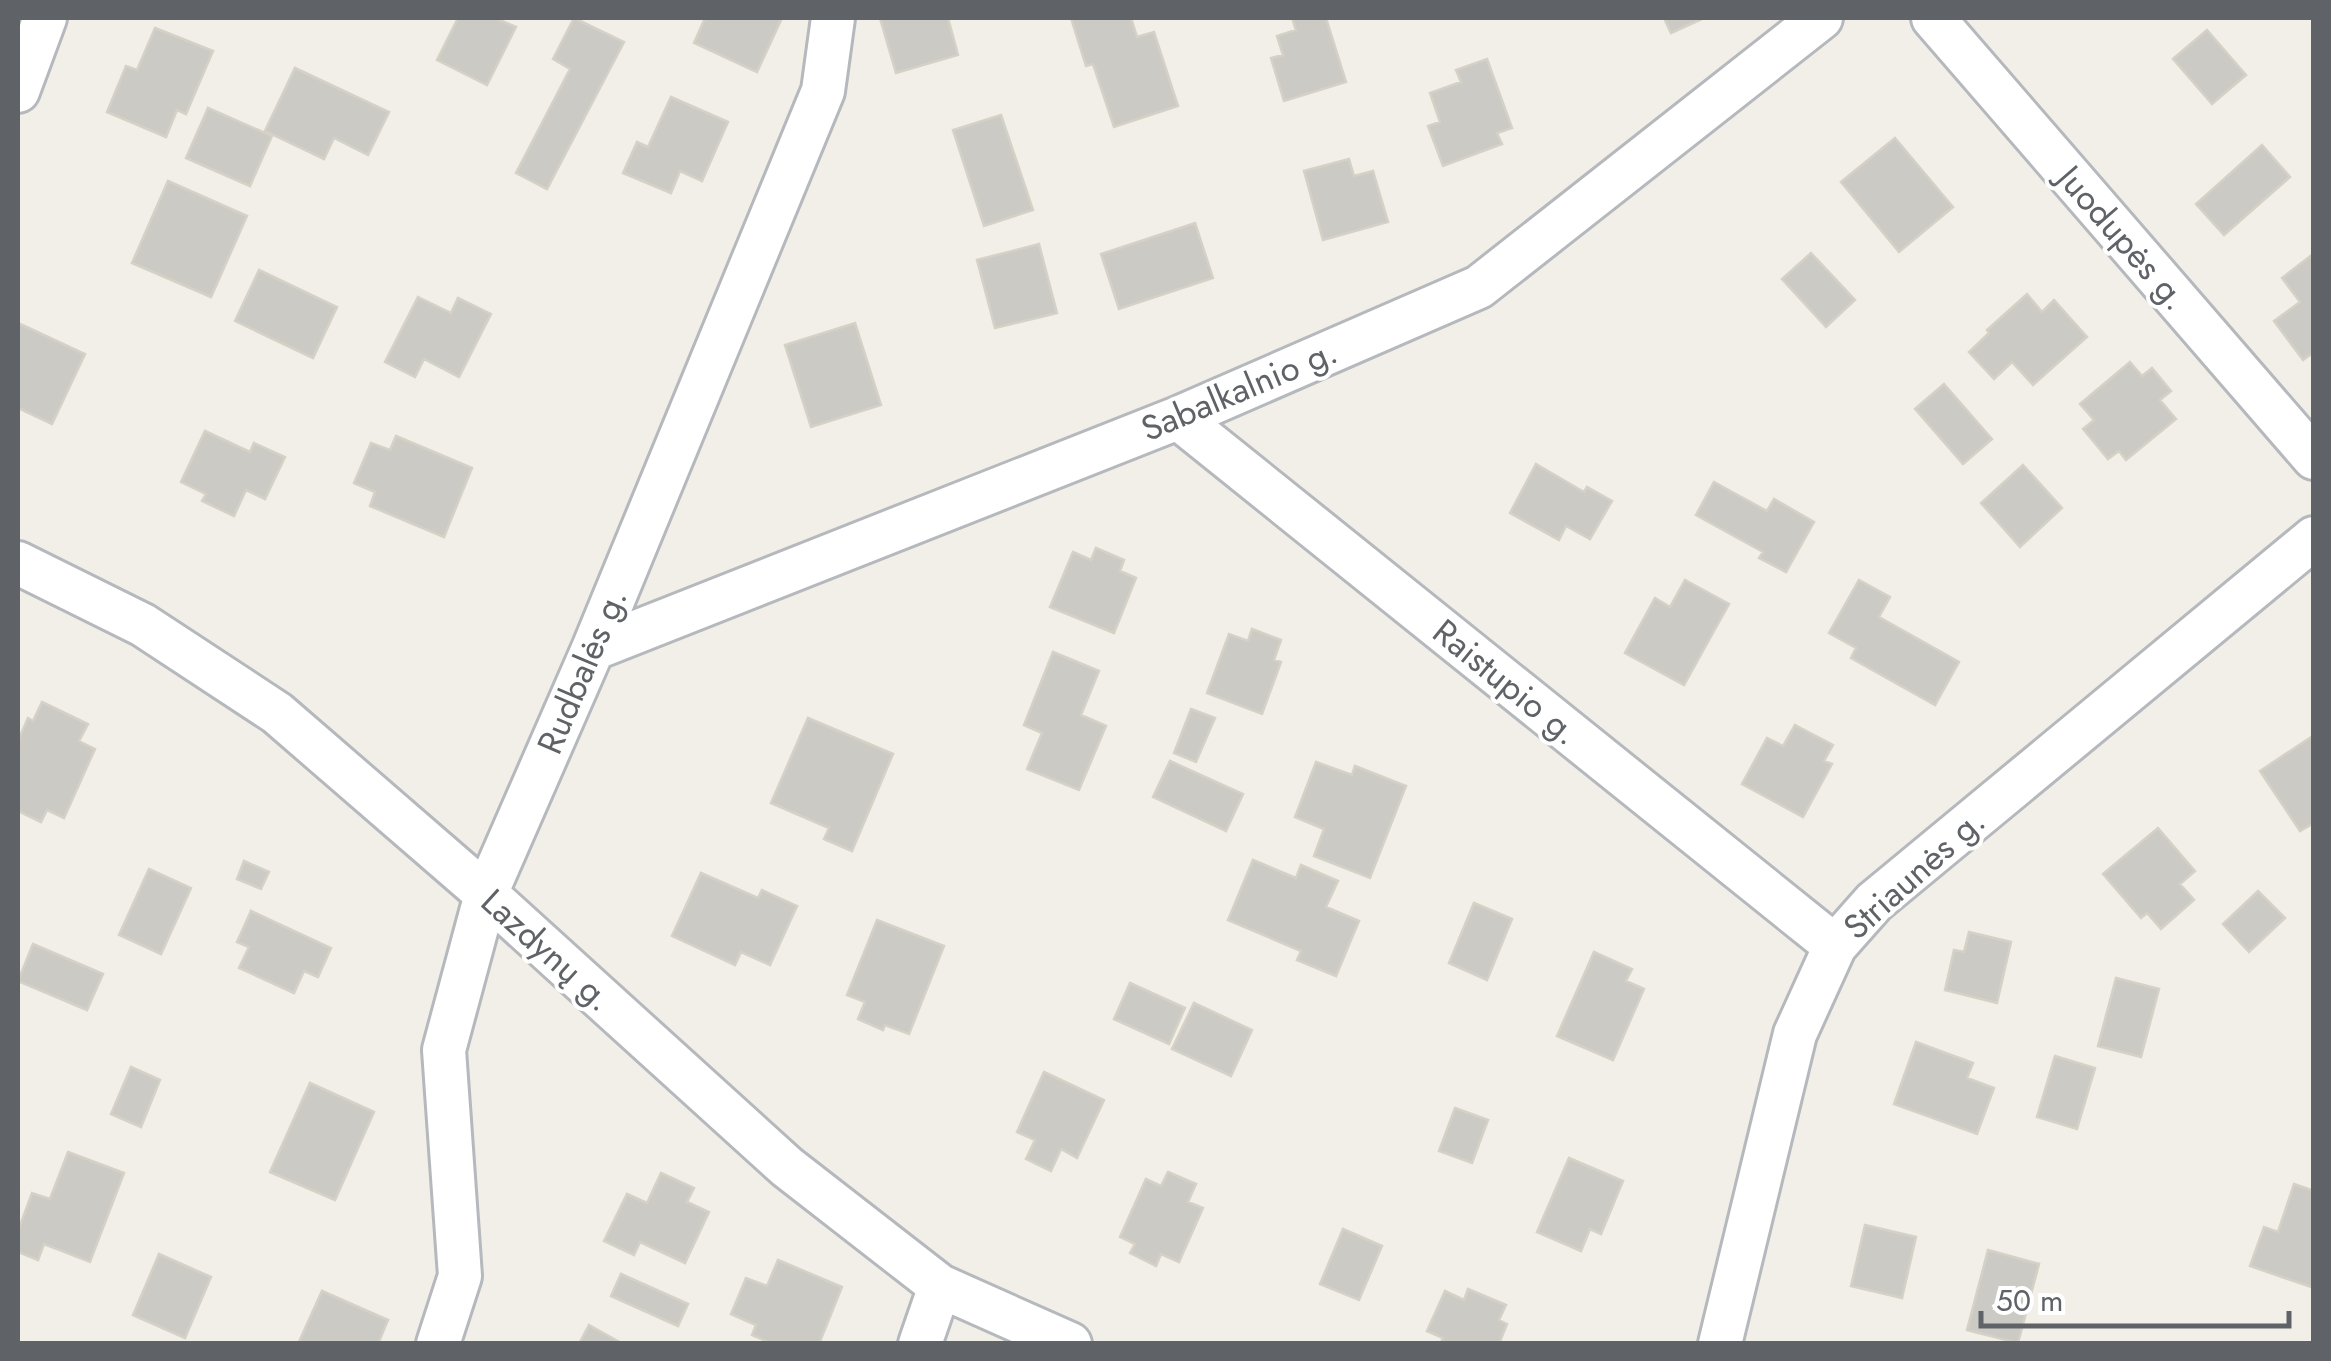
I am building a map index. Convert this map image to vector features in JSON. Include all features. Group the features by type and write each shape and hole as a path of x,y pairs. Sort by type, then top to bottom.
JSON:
{"street":[{"path":"18,91 46,18"},
{"name":"Rudbalės g.","path":"438,1344 460,1276 444,1050 486,894 593,649 823,91 833,18"},
{"name":"Sabalkalnio g.","path":"593,649 1178,418 1479,287 1820,18"},
{"name":"Juodupės g.","path":"1933,18 2314,458"},
{"name":"Raistupio g.","path":"1178,418 1835,946"},
{"name":"Striaunės g.","path":"1720,1344 1795,1034 1835,946 1874,902 2314,538"},
{"name":"Lazdynų g.","path":"18,563 143,625 277,714 486,894 787,1167 940,1286 1070,1344"},
{"path":"920,1344 940,1286"}],"building":[{"path":"458,18 495,18 516,27 487,85 437,60"},
{"path":"574,18 624,42 547,189 516,173 570,69 553,59"},
{"path":"705,18 782,18 757,72 694,43"},
{"path":"880,18 948,18 958,55 896,73"},
{"path":"1071,18 1131,18 1137,37 1154,32 1178,106 1114,127 1093,64 1086,66"},
{"path":"1292,18 1326,18 1346,82 1284,101 1271,58 1283,55 1277,36 1296,30"},
{"path":"1664,18 1704,18 1671,33"},
{"path":"155,28 213,51 186,114 177,110 166,137 107,112 126,66 137,70"},
{"path":"2207,30 2246,75 2212,104 2173,59"},
{"path":"1487,59 1512,128 1497,133 1502,144 1443,166 1428,126 1440,122 1430,93 1461,82 1456,70"},
{"path":"295,68 389,112 368,155 334,138 324,159 265,131"},
{"path":"671,97 728,122 702,181 680,171 671,193 623,173 637,142 648,147"},
{"path":"208,108 272,136 250,186 186,158"},
{"path":"1001,115 1033,210 984,226 953,130"},
{"path":"1895,138 1953,207 1899,252 1841,182"},
{"path":"2262,145 2290,177 2224,235 2196,204"},
{"path":"1349,159 1354,176 1373,171 1388,222 1323,240 1304,171"},
{"path":"168,181 247,216 211,297 132,263"},
{"path":"1195,223 1213,278 1119,309 1101,254"},
{"path":"1039,244 1057,313 995,328 977,260"},
{"path":"1811,253 1855,300 1826,327 1782,279"},
{"path":"2313,254 2314,352 2303,360 2274,321 2300,302 2282,278"},
{"path":"259,270 337,307 313,358 235,321"},
{"path":"2027,294 2042,312 2054,300 2087,337 2033,385 2012,362 1994,379 1969,352"},
{"path":"418,297 451,313 458,298 491,314 459,377 424,359 415,377 385,362"},
{"path":"18,323 85,354 52,424 18,408"},
{"path":"855,323 881,405 811,427 785,345"},
{"path":"2130,362 2142,376 2152,368 2171,391 2160,400 2176,419 2126,460 2119,451 2108,459 2083,429 2094,420 2080,404"},
{"path":"1944,384 1992,439 1963,464 1915,409"},
{"path":"205,431 250,452 254,443 285,457 265,499 246,490 234,516 202,501 206,494 181,482"},
{"path":"396,436 472,468 444,537 370,506 375,492 354,483 371,443 390,450"},
{"path":"1536,464 1584,492 1587,487 1612,501 1590,539 1566,526 1559,540 1510,513"},
{"path":"2023,465 2062,508 2020,547 1981,503"},
{"path":"1714,482 1767,511 1774,499 1814,522 1786,572 1759,558 1763,552 1696,515"},
{"path":"1096,548 1124,560 1120,571 1136,578 1114,633 1050,607 1073,552 1091,560"},
{"path":"1685,580 1729,604 1684,685 1625,653 1655,598 1670,607"},
{"path":"1859,580 1890,597 1879,617 1959,662 1935,705 1851,658 1856,648 1829,633"},
{"path":"1252,629 1281,640 1274,660 1281,662 1262,714 1207,693 1229,634 1248,641"},
{"path":"1053,652 1099,671 1081,715 1106,726 1079,790 1027,769 1042,733 1024,725"},
{"path":"42,702 88,724 79,741 95,749 64,818 47,810 41,822 18,811 18,741 28,718 33,721"},
{"path":"1191,709 1215,718 1196,762 1174,753"},
{"path":"808,718 893,754 852,851 824,839 829,828 771,803"},
{"path":"1795,725 1833,745 1824,761 1832,764 1803,817 1742,784 1767,738 1783,746"},
{"path":"2314,735 2314,823 2300,831 2260,771"},
{"path":"1170,761 1243,794 1226,831 1153,797"},
{"path":"1316,762 1352,775 1355,766 1406,786 1370,878 1314,856 1324,829 1295,817"},
{"path":"2158,828 2195,871 2180,884 2194,900 2161,929 2147,913 2141,918 2103,874"},
{"path":"1253,860 1296,878 1301,865 1338,881 1326,907 1359,921 1336,976 1297,960 1301,951 1228,920"},
{"path":"244,861 269,872 261,889 237,879"},
{"path":"149,869 191,888 161,954 119,935"},
{"path":"701,873 758,898 762,890 797,906 770,965 741,952 735,965 672,936"},
{"path":"2258,891 2285,918 2249,952 2223,924"},
{"path":"1474,903 1512,919 1487,980 1449,963"},
{"path":"251,911 331,948 318,977 304,971 294,993 239,968 249,947 237,942"},
{"path":"877,920 944,946 909,1034 885,1025 883,1030 858,1019 865,1002 847,995"},
{"path":"1969,932 2011,942 1997,1003 1945,990 1954,950 1964,952"},
{"path":"33,944 103,974 87,1010 18,981"},
{"path":"1594,952 1632,969 1626,981 1644,989 1613,1060 1557,1036"},
{"path":"2116,978 2159,989 2141,1057 2098,1046"},
{"path":"1130,983 1185,1008 1169,1044 1114,1019"},
{"path":"1194,1003 1252,1030 1231,1076 1172,1049"},
{"path":"1916,1042 1973,1063 1967,1078 1994,1088 1977,1134 1894,1104"},
{"path":"2055,1056 2095,1068 2077,1129 2037,1117"},
{"path":"131,1067 160,1080 141,1127 111,1114"},
{"path":"1044,1072 1104,1100 1077,1158 1061,1149 1051,1171 1026,1159 1035,1140 1017,1132"},
{"path":"310,1083 374,1112 335,1200 270,1172"},
{"path":"1455,1108 1488,1120 1472,1163 1439,1151"},
{"path":"68,1152 124,1173 90,1262 44,1244 38,1260 18,1252 18,1231 32,1193 50,1199"},
{"path":"1569,1158 1623,1181 1601,1234 1590,1229 1581,1251 1537,1232"},
{"path":"1168,1172 1196,1184 1188,1202 1203,1208 1179,1262 1161,1254 1156,1266 1130,1253 1135,1244 1120,1237 1146,1179 1161,1186"},
{"path":"661,1173 694,1188 687,1202 709,1212 685,1263 640,1242 634,1255 604,1241 627,1194 647,1203"},
{"path":"2294,1184 2314,1191 2314,1288 2250,1266 2264,1227 2278,1232"},
{"path":"1865,1225 1916,1237 1902,1298 1851,1286"},
{"path":"1343,1229 1382,1246 1359,1300 1320,1284"},
{"path":"1988,1250 2039,1264 2018,1343 1967,1330"},
{"path":"159,1254 211,1277 185,1338 133,1315"},
{"path":"778,1260 842,1287 819,1344 773,1344 752,1335 756,1325 731,1314 746,1278 767,1286"},
{"path":"621,1274 688,1304 678,1326 611,1296"},
{"path":"1468,1289 1506,1305 1499,1320 1507,1324 1499,1344 1440,1344 1443,1338 1427,1331 1445,1291 1464,1300"},
{"path":"322,1291 388,1320 378,1344 298,1344"},
{"path":"589,1325 623,1344 579,1344"}]}
